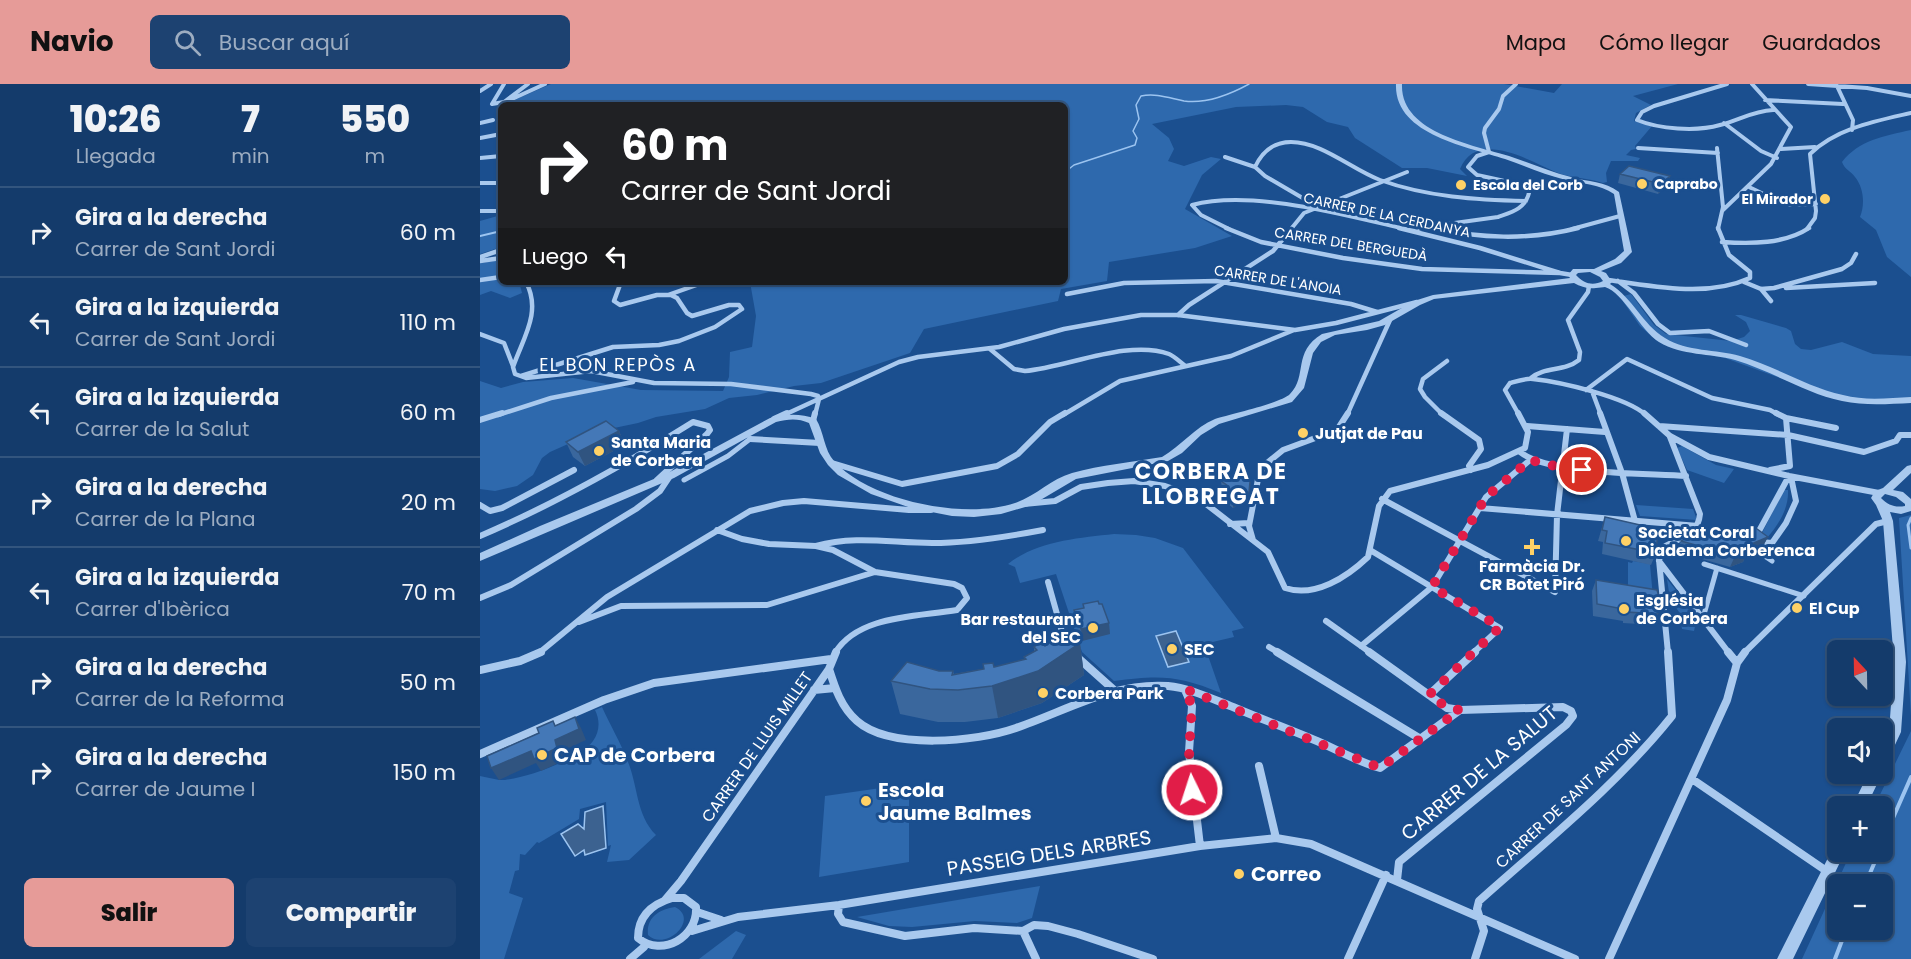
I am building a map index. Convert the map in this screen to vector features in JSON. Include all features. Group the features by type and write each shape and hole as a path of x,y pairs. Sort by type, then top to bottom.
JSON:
{"street":[{"path":"480,91 491,84"},
{"path":"498,104 491,102 504,84"},
{"path":"504,102 528,84"},
{"path":"504,102 544,84"},
{"path":"1399,84 1400,95 1407,113 1414,120 1461,145 1489,152 1564,178 1612,189 1618,195 1628,252 1618,261 1595,271 1580,270 1574,278"},
{"path":"1489,152 1484,134 1485,128 1499,109 1503,96 1516,84"},
{"path":"1727,84 1654,106 1642,112 1637,120 1651,125 1702,127 1724,123 1749,112 1773,110"},
{"path":"1723,210 1765,173 1777,158 1791,128 1752,84"},
{"path":"1808,84 1867,88 1911,96"},
{"path":"1835,85 1852,120 1852,130"},
{"path":"1765,100 1843,104"},
{"path":"1722,242 1765,242 1793,236 1813,224 1816,204 1810,154 1815,147 1829,138 1911,113"},
{"path":"480,123 493,120"},
{"path":"1724,123 1743,135 1756,150 1777,158"},
{"path":"480,138 498,135"},
{"path":"1255,166 1267,149 1281,143 1298,142 1384,181 1437,195 1526,201"},
{"path":"830,463 902,484 990,468 1014,457 1050,422 1108,387 1132,377 1242,352 1294,330 1336,323 1443,295 1574,278 1589,286 1618,281 1706,288 1744,282 1750,278 1750,272 1729,255 1718,227 1723,210 1718,150 1688,152 1657,147 1638,148"},
{"path":"1781,149 1815,147"},
{"path":"1799,149 1810,154"},
{"path":"1406,230 1501,216 1519,209 1526,201 1529,192 1522,185 1485,178 1469,170 1471,160 1481,153 1489,152"},
{"path":"480,158 498,156"},
{"path":"1225,157 1255,166 1265,176 1318,207"},
{"path":"1178,315 1189,305 1228,282 1279,245 1299,218 1311,210 1407,172"},
{"path":"480,183 498,183"},
{"path":"1749,187 1776,204 1795,206 1816,204"},
{"name":"CARRER DE LA CERDANYA","path":"1193,204 1208,200 1231,200 1311,210 1467,244 1555,272"},
{"name":"CARRER DEL BERGUEDÀ","path":"1193,204 1194,210 1231,230 1261,242 1342,258 1422,269 1555,272 1574,278"},
{"path":"480,211 498,211"},
{"path":"1423,227 1474,235 1521,237 1553,234 1620,216"},
{"path":"480,259 498,251"},
{"path":"1777,288 1842,270 1851,263 1856,254"},
{"path":"480,259 498,258"},
{"path":"1595,271 1629,300 1645,326 1655,336 1680,349 1726,355 1844,398 1864,401 1911,400"},
{"path":"480,279 498,277"},
{"path":"1618,281 1634,293 1658,324 1670,333 1709,331 1728,336 1746,345"},
{"name":"CARRER DE L'ANOIA","path":"1067,294 1124,283 1228,282 1351,304 1377,313"},
{"path":"1744,282 1761,289 1875,283"},
{"path":"513,367 534,311 527,285"},
{"path":"620,285 614,301 620,305 668,295 696,285"},
{"path":"480,670 512,665 531,657 554,643 598,604 717,530 759,508 791,501 828,500 898,510 939,510 976,514 1024,504 1055,501 1082,487 1134,481 1165,486 1197,497 1268,552 1285,588 1295,592 1307,592 1320,588 1363,562 1370,550 1382,498 1394,490 1472,470 1512,456 1528,444 1527,426 1505,390 1510,383 1531,378 1540,372 1569,368 1579,360 1580,352 1568,320 1588,292 1589,286"},
{"path":"1761,289 1771,301"},
{"path":"520,377 612,347 630,344 657,345 683,340 719,325 742,309 739,305 729,305 692,316 686,314 677,298 668,295"},
{"path":"1024,504 1059,482 1085,473 1165,459 1179,452 1198,433 1216,422 1289,400 1298,393 1313,345 1334,333 1373,327 1390,320 1417,302"},
{"path":"480,557 670,476 773,420 899,362 918,357 990,349 1097,322 1149,314 1178,315 1294,330"},
{"path":"1253,540 1249,523 1259,474 1267,463 1283,450 1337,430 1348,413 1390,320"},
{"path":"1373,327 1384,333"},
{"path":"480,334 504,343 513,371 520,377 536,378 568,372 591,371 668,385 731,384 811,394 819,399"},
{"path":"990,349 1014,369 1025,371 1129,351 1163,354 1178,359 1184,365"},
{"path":"1589,391 1627,359 1712,398 1770,410 1786,418 1836,428"},
{"path":"1447,361 1421,382 1420,390 1429,404 1479,440 1481,449 1468,466 1472,470"},
{"path":"1531,378 1630,402 1670,436 1717,460 1855,490 1906,505"},
{"path":"480,420 551,398 638,381"},
{"path":"1589,391 1622,473 1635,521"},
{"path":"819,399 813,421 820,443 830,463 844,476 870,490 939,510"},
{"path":"773,420 793,417 813,421"},
{"path":"1766,471 1790,466 1786,418"},
{"path":"480,536 526,516 612,472 693,422 708,426 710,430 707,434 656,481"},
{"path":"684,480 728,456 750,440 761,426"},
{"path":"1527,426 1605,432"},
{"path":"1659,426 1788,435 1863,452 1896,441 1900,435 1911,435"},
{"path":"1382,498 1555,592 1557,515 1567,429"},
{"path":"1670,436 1700,514 1698,526 1691,535 1664,547 1659,560 1737,663"},
{"path":"750,440 820,443"},
{"path":"1520,452 1529,461"},
{"path":"1512,456 1563,468 1686,476"},
{"path":"1361,646 1432,587 1486,497 1529,461"},
{"path":"1881,497 1896,484 1903,473 1911,468"},
{"path":"480,505 490,510 502,508 541,490 574,470"},
{"path":"480,598 511,585 636,509 660,491 670,476"},
{"path":"1769,544 1760,542 1757,537 1790,476"},
{"path":"1772,561 1766,557 1769,544 1786,523 1796,501 1790,476"},
{"path":"1896,484 1906,505"},
{"path":"1044,492 1055,501"},
{"path":"1881,497 1906,505"},
{"path":"1881,497 1888,521 1900,662 1893,736"},
{"path":"898,510 911,503"},
{"path":"1609,959 1727,700 1737,663 1876,524 1888,521 1906,505"},
{"path":"1479,508 1698,526"},
{"path":"1229,524 1249,523"},
{"name":"CARRER DE LLUIS MILLET","path":"665,900 681,881 829,669 831,659 851,634 860,630 957,610 967,598 962,588 948,582 875,572 833,550 816,546 769,544 742,539 717,530"},
{"path":"816,546 831,541 863,538 916,543 984,541 1043,530"},
{"path":"1370,550 1500,627 1429,695"},
{"name":"CARRER DE SANT ANTONI","path":"1480,918 1479,901 1611,782 1653,740 1672,716 1672,694 1659,560"},
{"path":"1704,564 1804,596"},
{"path":"1703,618 1717,568"},
{"path":"572,625 621,606 767,605 875,572"},
{"path":"1048,582 1065,643 1114,690"},
{"name":"CARRER DE LA SALUT","path":"1326,621 1448,708 1460,710 1563,707 1571,711 1573,716 1566,725 1399,862 1397,880"},
{"path":"1269,647 1419,738"},
{"path":"480,754 604,700 654,682 831,659"},
{"path":"829,669 835,688 853,720 871,730 902,738 953,740 983,737 1014,729 1114,690 1152,685 1185,689 1380,768 1460,710"},
{"path":"814,690 835,688"},
{"path":"1185,689 1192,706 1189,752 1200,846"},
{"path":"1259,766 1276,838"},
{"path":"1692,779 1827,872"},
{"name":"PASSEIG DELS ARBRES","path":"693,931 722,920 839,905 1200,846 1276,838 1311,844 1575,959"},
{"path":"1785,959 1832,862"},
{"path":"1348,959 1386,875"},
{"path":"684,898 693,903 698,912 693,931 683,941 670,948 656,951 644,947 638,938 638,926 651,908 665,900 684,898"},
{"path":"839,905 838,914 843,922 905,936 974,928 1023,931 1030,926 1038,926 1074,934 1153,959"},
{"name":"PASSEIG DELS ARBRES","path":"698,912 722,920"},
{"path":"1475,959 1484,931 1480,918"},
{"path":"1023,931 1036,959"},
{"path":"630,959 644,947"}],"shaded area":[{"path":"551,84 1504,84 1554,93 1562,84 1678,84 1633,96 1651,105 1636,113 1634,121 1652,126 1635,146 1636,149 1626,155 1640,158 1638,161 1611,161 1606,173 1607,182 1603,183 1563,175 1520,156 1492,149 1479,151 1468,157 1460,169 1467,176 1427,168 1402,168 1355,138 1348,127 1327,122 1303,107 1286,105 1236,107 1152,124 1169,138 1174,149 1168,161 1184,166 1211,157 1221,159 1202,175 1185,209 1232,236 1195,248 1109,262 1107,281 1061,289 1058,301 924,329 910,353 821,383 729,398 705,409 656,417 595,432 550,452 542,458 533,475 517,486 495,491 480,489 480,381 501,388 523,382 573,378 641,390 723,391 729,377 730,352 752,347 756,316 751,285 1068,285 1068,102 510,102"},
{"path":"1911,130 1911,277 1887,257 1876,230 1860,217 1863,202 1862,191 1855,177 1842,162 1864,144"},
{"path":"498,216 498,248 480,254 480,221"},
{"path":"498,260 498,285 520,285 522,293 510,298 491,291 480,295 480,263"},
{"path":"1631,294 1654,325 1666,334 1731,341 1744,337 1750,331 1746,322 1735,315 1741,315 1786,328 1791,331 1795,344 1801,349 1811,350 1842,342 1873,354 1911,356 1911,402 1841,400 1725,358 1669,347 1657,341 1640,326 1620,297"},
{"path":"1682,446 1716,465 1734,469 1724,483 1687,470 1677,448"},
{"path":"1784,490 1788,490 1785,510 1767,538 1761,535"},
{"path":"1636,505 1693,509 1697,520 1640,516"},
{"path":"1911,515 1911,716 1899,518"},
{"path":"1114,534 1155,538 1183,548 1244,628 1232,631 1234,637 1204,644 1221,693 1168,678 1114,681 1082,652 1056,574 1020,583 1015,567 1008,564 1019,556 1045,545"},
{"path":"1628,562 1650,564 1653,598 1628,594"},
{"path":"1667,579 1697,617 1694,631 1682,629 1679,612 1670,599"},
{"name":"SEC","path":"1176,631 1189,662 1168,667 1156,636"},
{"path":"602,707 628,762 645,819 656,835 629,860 607,862 611,845 608,846 606,802 580,809 579,819 539,843 537,842 525,855 520,854 519,870 515,871 509,893 523,898 504,959 480,959 480,776 499,780 521,777 549,768 576,755 593,741 598,726 595,710"},
{"path":"1911,731 1911,959 1802,959 1827,904 1827,940 1893,940 1893,874 1841,874 1846,862 1893,862 1893,796 1879,796 1885,784 1893,784 1893,768"},
{"path":"909,784 909,862 819,877 825,796"},
{"path":"603,806 606,848 585,855 584,850 575,856 561,834 578,824 584,829 585,812"},
{"path":"1040,886 1032,918 1017,923 975,921 912,927 889,926 857,917"},
{"path":"675,907 682,912 684,919 678,932 663,939 655,939 648,935 649,923 655,915"},
{"path":"736,931 746,935 732,959 699,959"}],"building":[{"path":"1629,166 1670,176 1661,184 1620,174"},
{"path":"606,421 619,431 578,452 566,442"},
{"path":"1238,473 1250,482 1249,492 1233,501 1220,490 1228,486 1221,481"},
{"path":"1605,517 1658,529 1656,553 1605,543 1607,531 1602,530"},
{"path":"1753,526 1768,537 1742,548 1748,550 1735,556 1681,541 1701,529 1710,533 1736,533"},
{"path":"1596,580 1657,590 1658,614 1627,612 1628,610 1597,604"},
{"path":"1098,601 1102,604 1109,623 1081,629 1074,610 1084,608 1083,604"},
{"path":"1064,632 1080,643 1038,671 992,686 958,690 930,689 891,681 907,662 939,671 953,671 952,675 984,669 983,664 993,663 994,667 1026,659 1024,657 1037,650 1034,647 1041,642 1045,646"},
{"path":"575,717 579,729 555,740 557,748 534,759 531,751 491,768 487,756 539,733 537,728 553,721 555,726"}],"waterway":[{"path":"1068,170 1074,165 1135,145 1137,138 1133,131 1139,119 1136,105 1141,96 1157,95 1193,102 1226,95 1249,84"},
{"path":"480,236 498,232"},
{"path":"1911,518 1908,525 1911,548"},
{"path":"1893,818 1911,777"},
{"path":"1870,874 1875,862"},
{"path":"1835,959 1842,940"}],"place":[{"name":"Caprabo","path":"1642,184"},
{"name":"Escola del Corb","path":"1461,185"},
{"name":"El Mirador","path":"1825,199"},
{"name":"Jutjat de Pau","path":"1303,433"},
{"name":"Santa Maria de Corbera","path":"599,451"},
{"name":"Societat Coral Diadema Corberenca","path":"1626,541"},
{"name":"Farmàcia Dr. CR Botet Piró","path":"1532,547"},
{"name":"El Cup","path":"1797,608"},
{"name":"Església de Corbera","path":"1624,609"},
{"name":"Bar restaurant del SEC","path":"1093,628"},
{"name":"SEC","path":"1172,649"},
{"name":"Corbera Park","path":"1043,693"},
{"name":"CAP de Corbera","path":"542,755"},
{"name":"Escola Jaume Balmes","path":"866,801"},
{"name":"Correo","path":"1239,874"}],"district":[{"name":"EL BON REPÒS A","path":"618,364"},
{"name":"CORBERA DE LLOBREGAT","path":"1211,484"}],"route":[{"path":"1192,790 1189,752 1192,706 1185,689 1380,768 1460,710 1448,708 1429,695 1500,627 1432,587 1486,497 1530,460 1582,470"}]}
